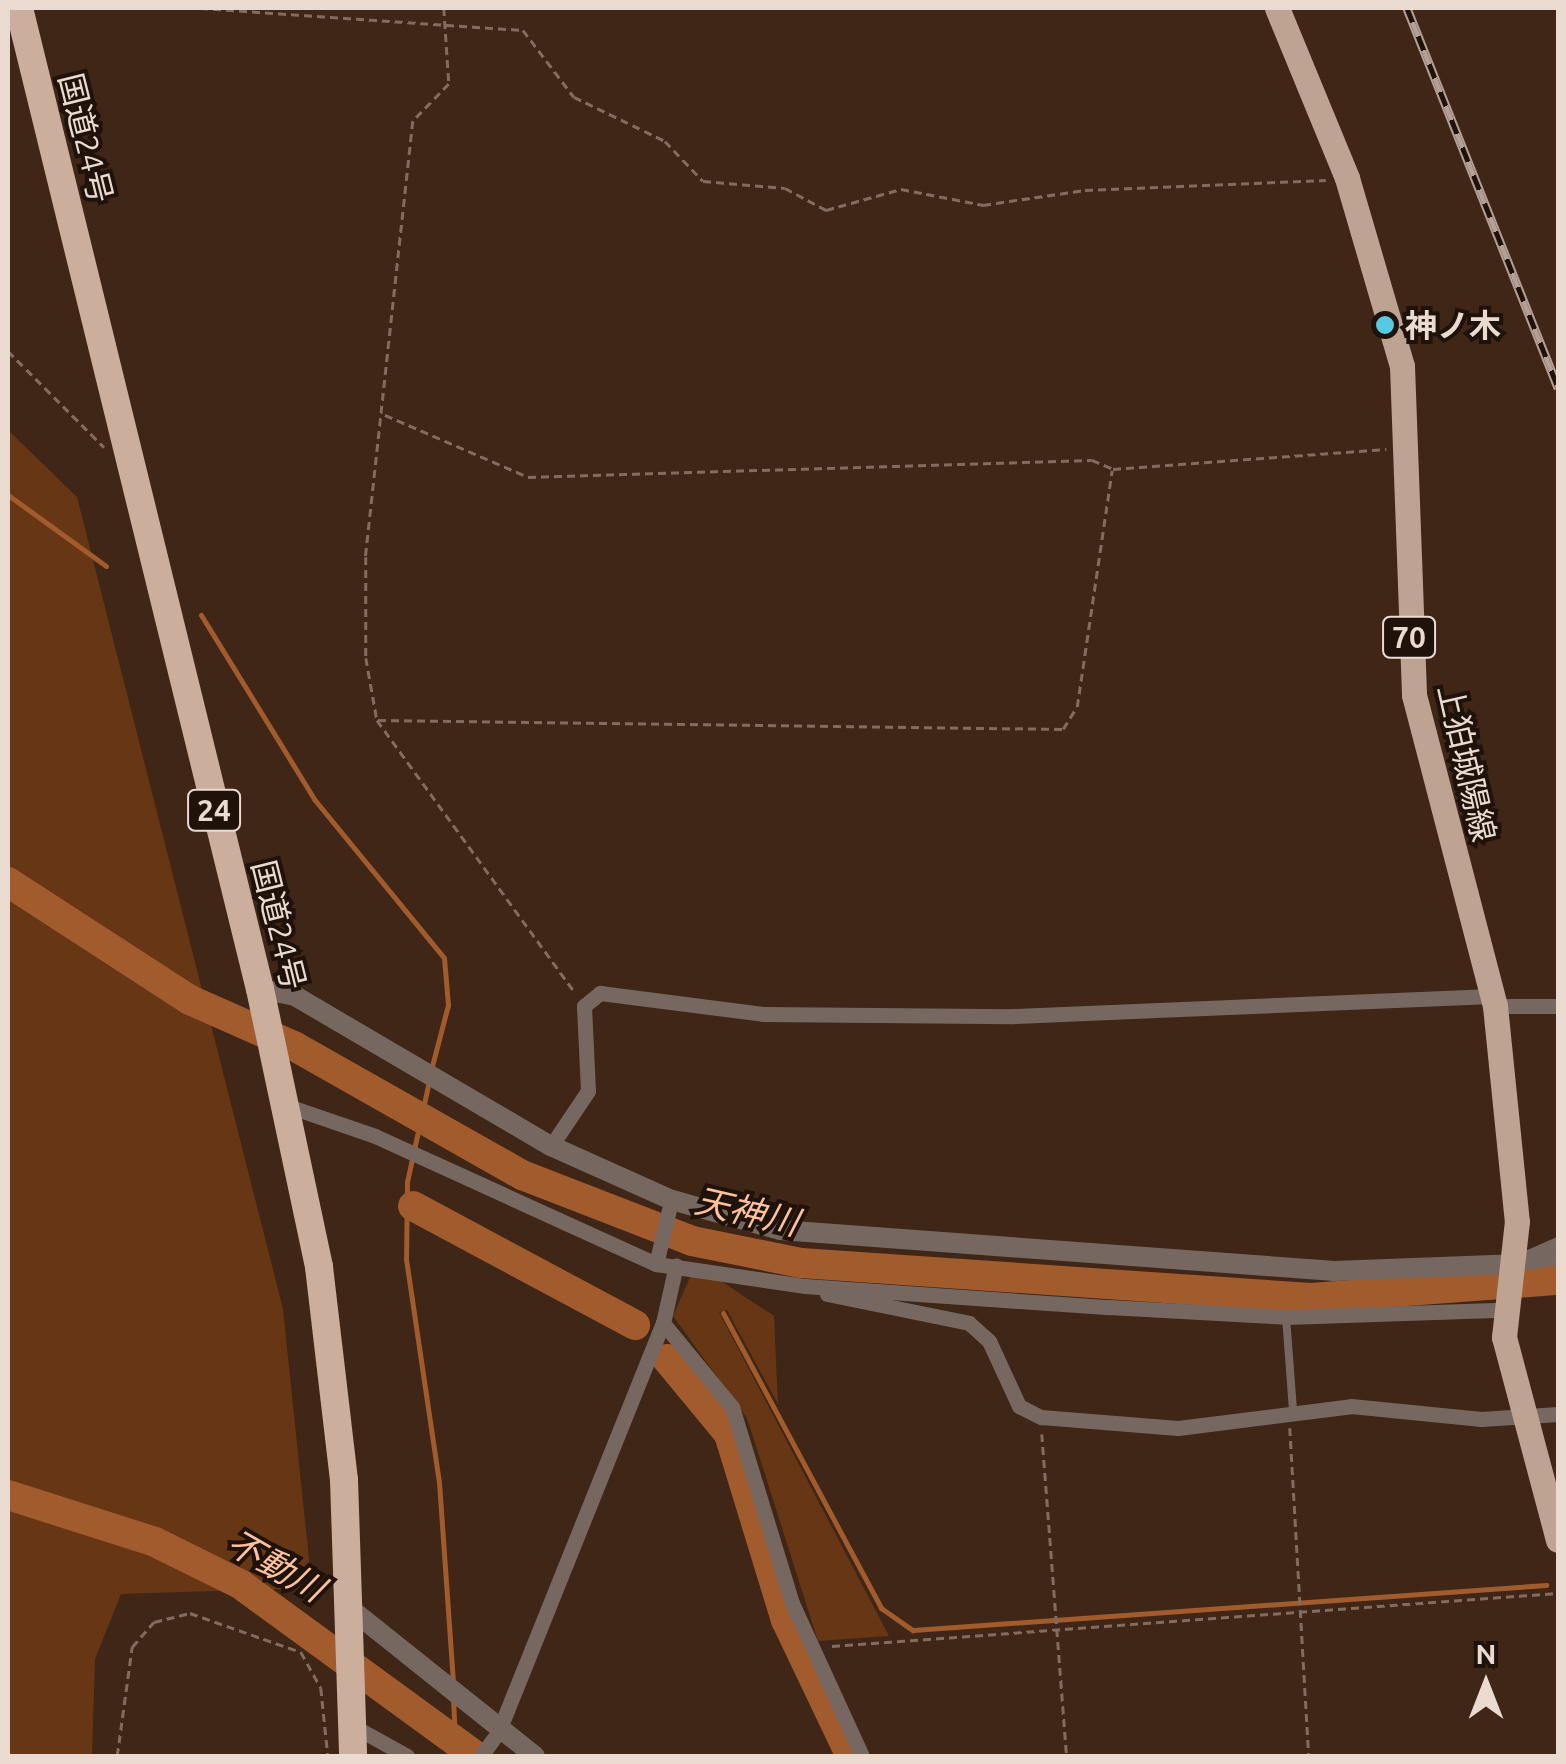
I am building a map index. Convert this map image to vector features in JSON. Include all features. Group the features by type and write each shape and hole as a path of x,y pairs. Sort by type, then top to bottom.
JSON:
{"highway":[{"name":"国道24号","path":"18,8 260,988 319,1267 352,1616 353,1756"}],"main road":[{"name":"上狛城陽線","path":"1277,8 1347,178 1390,309 1407,448 1414,696 1494,1001 1514,1165 1512,1269 1502,1306"},
{"path":"1502,1306 1529,1417 1549,1462 1558,1538"}],"street":[{"path":"260,988 295,996 551,1146 671,1205 780,1230 1220,1266 1512,1269 1558,1257"},
{"path":"551,1146 588,1091 584,1006 600,993 763,1014 1013,1016 1494,1001 1558,1006"},
{"path":"288,1106 360,1129 656,1260 804,1286 969,1323 988,1341 1019,1406 1041,1417 1178,1428 1291,1417 1351,1406 1529,1417 1558,1414"},
{"path":"656,1260 671,1205"},
{"path":"1512,1269 1558,1244"},
{"path":"481,1756 497,1733 663,1323 676,1265"},
{"path":"804,1286 1286,1316 1502,1306"},
{"path":"663,1323 732,1407 810,1648 862,1756"},
{"path":"352,1616 497,1733 535,1756"},
{"path":"353,1716 407,1756"}],"lane":[{"path":"1286,1316 1291,1417"}],"path":[{"path":"200,8 523,30 574,97 664,141 703,180 785,188 826,210 901,189 983,205 1085,190 1347,178"},
{"path":"444,8 450,84 413,120 366,557 377,720 584,1006"},
{"path":"8,351 96,442 131,464"},
{"path":"384,414 528,478 1092,460 1113,469 1407,448"},
{"path":"377,720 1063,729 1077,707 1113,469"},
{"path":"1041,1417 1067,1756"},
{"path":"1291,1417 1298,1609 1309,1756"},
{"path":"810,1648 1298,1609 1558,1593"},
{"path":"117,1756 132,1646 154,1622 190,1613 301,1652 320,1688 328,1756"}],"shaded area":[{"path":"8,430 77,497 283,1309 312,1588 121,1594 95,1659 92,1756 8,1756"},
{"path":"691,1275 721,1281 774,1316 778,1404 727,1310 719,1312 889,1636 818,1641 747,1418 673,1316"}],"waterway":[{"path":"8,495 106,566"},
{"path":"201,615 314,799 444,958 448,1005 431,1070"},
{"name":"天神川","path":"8,882 190,1000 294,1046 522,1175 692,1241 801,1263 1311,1298 1558,1280"},
{"path":"429,1081 407,1182 406,1259 439,1482 453,1682"},
{"path":"413,1206 635,1325"},
{"name":"天神川","path":"692,1241 697,1247"},
{"path":"723,1313 881,1608 913,1630 1546,1585"},
{"path":"667,1359 729,1434 786,1620 851,1756"},
{"name":"不動川","path":"8,1495 155,1542 240,1584 476,1756"},
{"path":"453,1698 455,1741"}],"railway":[{"path":"1407,8 1558,388"}],"place":[{"name":"神ノ木","path":"1385,325"}]}
